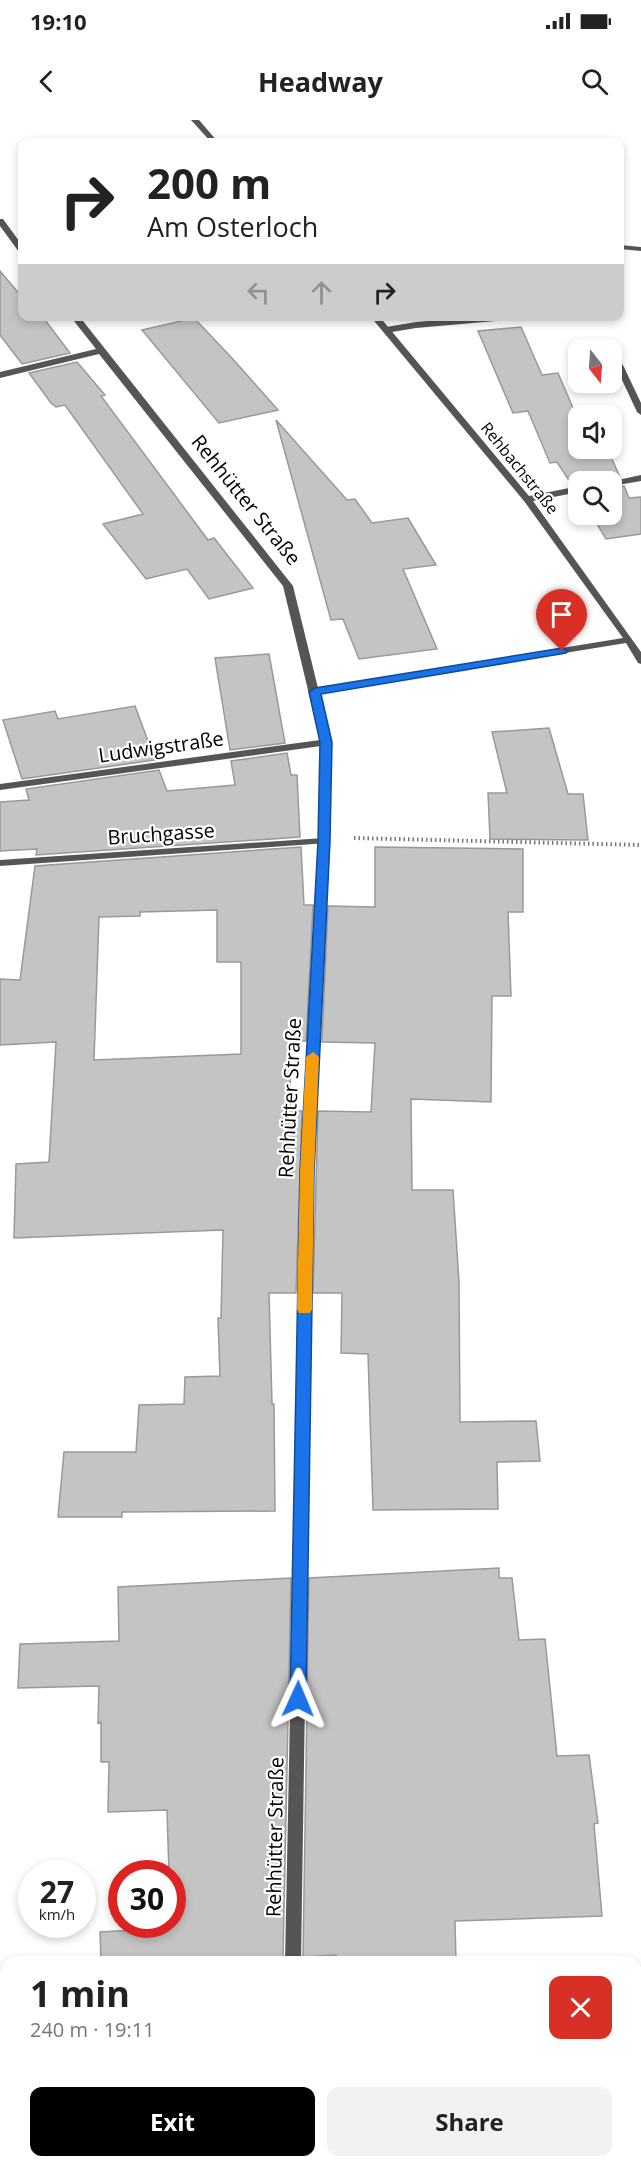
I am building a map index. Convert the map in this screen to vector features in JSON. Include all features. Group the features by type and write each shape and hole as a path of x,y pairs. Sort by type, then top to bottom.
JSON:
{"street":[{"path":"195,120 211,138"},
{"path":"0,221 18,245"},
{"path":"624,247 641,249"},
{"name":"Rehhütter Straße","path":"78,321 288,586 326,742 324,841 307,1172 293,1956"},
{"name":"Rehbachstraße","path":"378,321 528,499 629,640 641,662"},
{"path":"386,330 461,321"},
{"path":"0,375 100,351"},
{"path":"622,371 641,412"},
{"path":"622,481 641,478"},
{"path":"528,499 568,491"},
{"path":"315,692 629,640"},
{"name":"Ludwigstraße","path":"0,787 326,742"},
{"name":"Bruchgasse","path":"0,863 324,841"}],"path":[{"path":"324,841 366,838 641,845"}],"building":[{"path":"0,271 18,292 18,321 46,321 70,353 22,364 0,335"},
{"path":"181,321 197,321 278,410 219,423 142,330"},
{"path":"521,327 542,375 558,373 572,405 568,405 568,459 612,459 617,471 568,471 568,479 557,462 550,463 528,411 513,413 478,331"},
{"path":"77,362 105,395 101,396 208,540 214,538 253,588 209,599 187,569 146,579 103,524 143,514 65,405 56,407 51,403 29,373"},
{"path":"276,420 347,500 355,499 372,523 408,518 436,565 403,569 437,649 359,659 343,619 331,620"},
{"path":"622,486 624,486 629,498 641,497 641,534 606,539 598,525 622,525"},
{"path":"269,654 285,743 230,750 215,658"},
{"path":"135,706 155,760 22,779 3,720 55,711 58,719"},
{"path":"549,728 568,794 583,794 588,840 490,839 488,793 507,793 492,732"},
{"path":"287,753 291,775 297,775 300,837 36,855 37,849 0,851 0,802 29,800 26,789 159,770 167,791 235,785 231,761"},
{"path":"301,847 304,905 313,905 306,1041 289,1041 291,1111 302,1111 296,1293 269,1293 272,1404 274,1404 275,1511 122,1512 122,1517 58,1517 64,1452 136,1452 139,1405 184,1404 185,1377 220,1376 218,1318 221,1318 223,1230 14,1238 16,1164 49,1162 56,1042 0,1045 0,979 20,980 35,866","holes":["217,910 217,962 241,962 241,1054 94,1060 99,917 140,916 140,912"]},
{"path":"375,847 523,849 523,912 508,912 511,996 492,996 491,1102 411,1099 412,1190 453,1190 459,1282 460,1422 536,1421 540,1461 497,1462 498,1509 373,1510 368,1354 341,1353 342,1293 313,1293 318,1111 371,1112 375,1043 322,1042 328,906 375,907"},
{"path":"499,1568 499,1578 512,1578 519,1640 545,1639 557,1756 589,1755 598,1823 594,1824 602,1916 455,1921 456,1956 303,1956 309,1578"},
{"path":"291,1578 283,1956 101,1956 100,1932 108,1932 108,1938 186,1938 186,1860 169,1860 167,1810 108,1812 109,1762 101,1762 101,1722 98,1723 99,1686 18,1688 20,1644 119,1641 118,1587"}],"slow traffic":[{"path":"304,1309 307,1172 313,1057"}],"route":[{"path":"298,1699 307,1172 324,841 326,742 315,692 562,651"}]}
